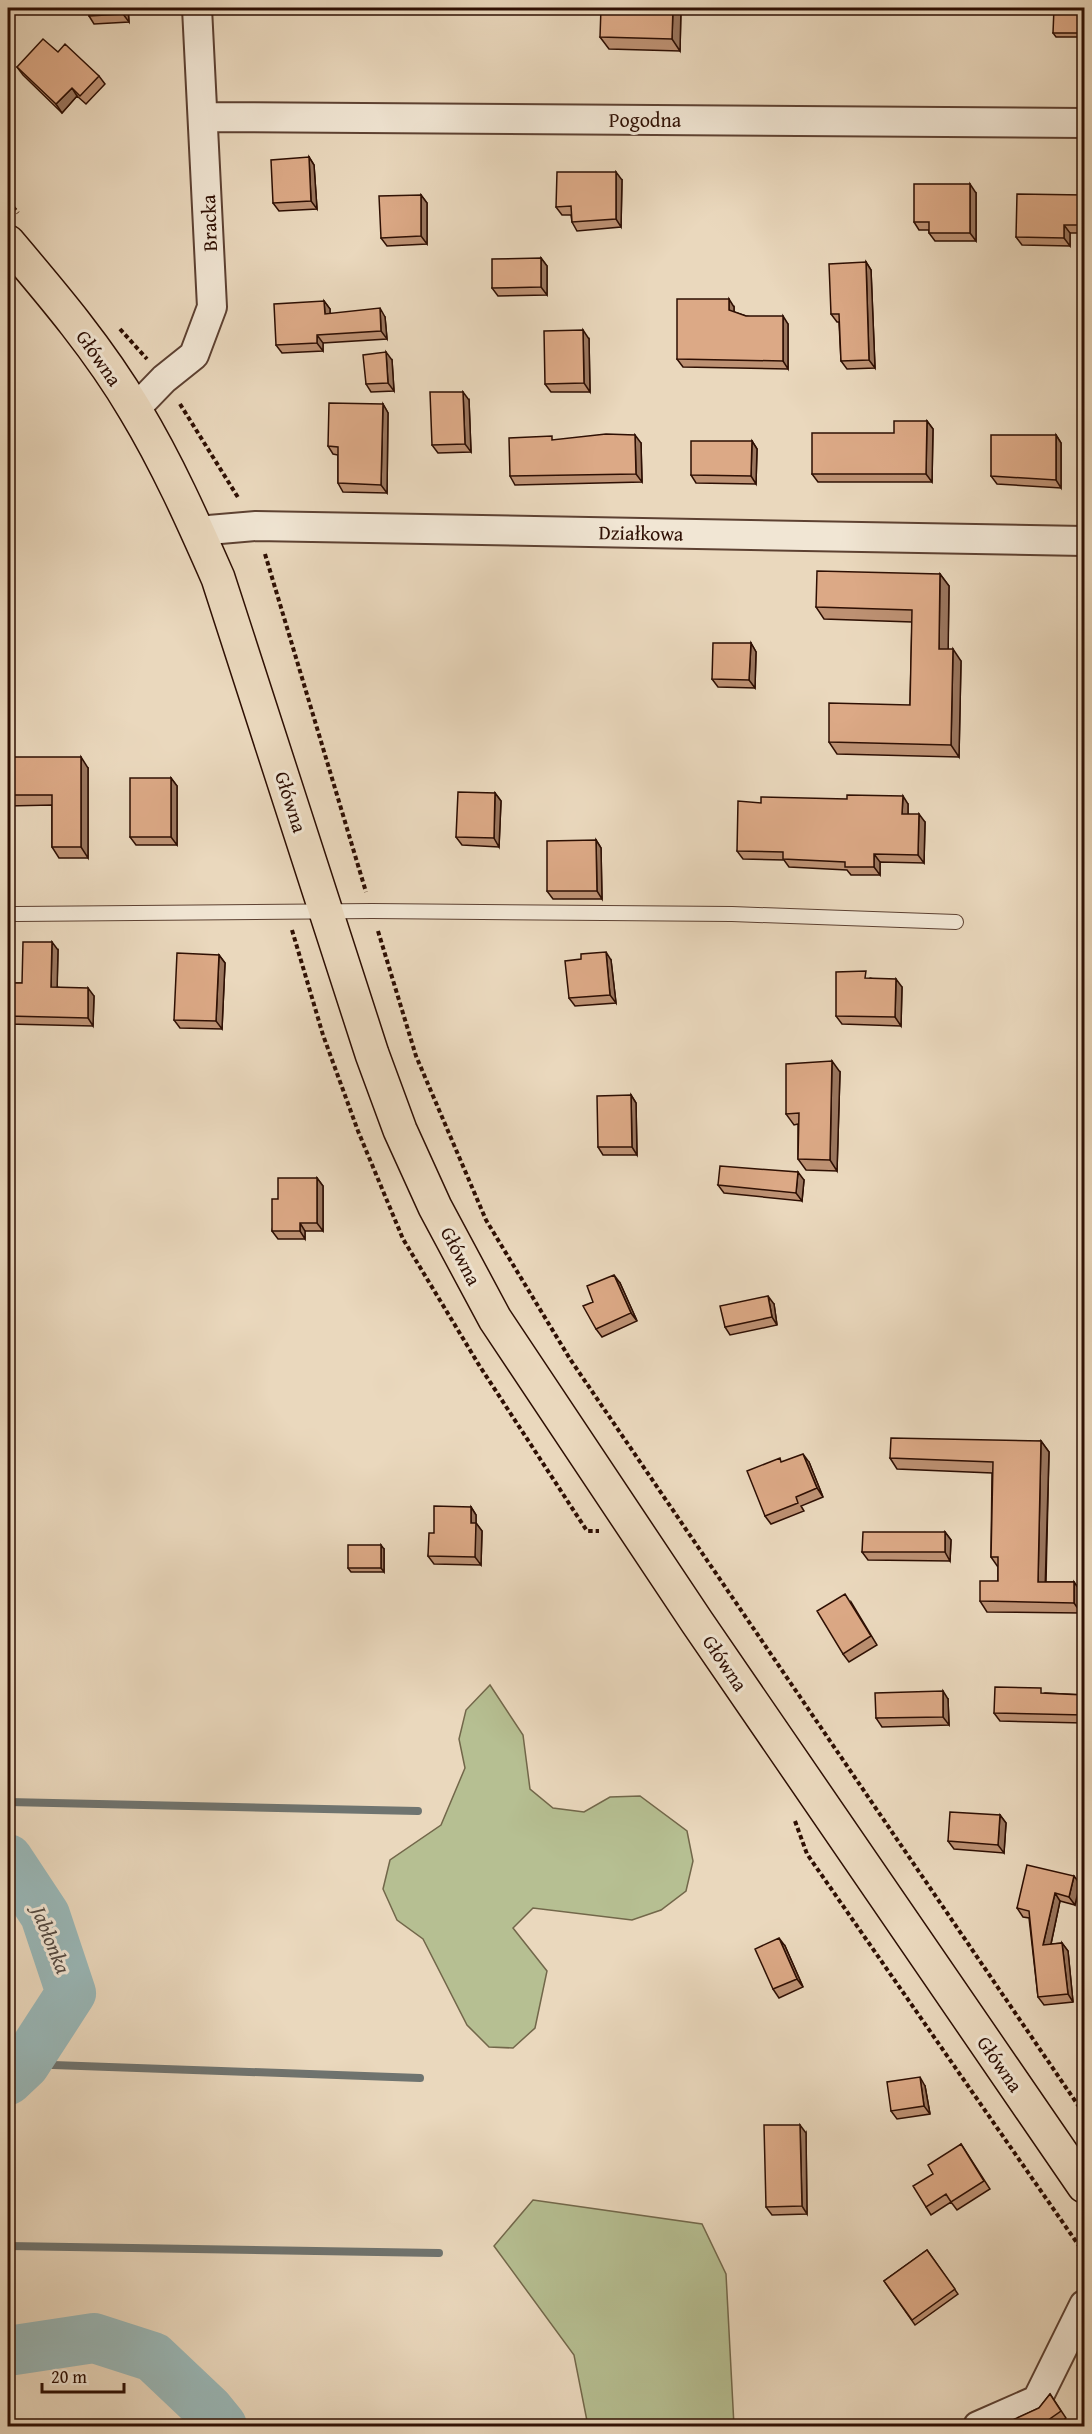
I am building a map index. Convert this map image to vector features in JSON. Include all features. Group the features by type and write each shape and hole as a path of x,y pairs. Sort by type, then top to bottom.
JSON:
{"main road":[{"name":"Główna","path":"8,242 65,308 135,409 197,531 218,578 372,1054 400,1130 435,1207 495,1319 825,1809 1084,2186"}],"street":[{"name":"Bracka","path":"135,409 164,379 194,355 212,307 205,117 197,8"},
{"name":"Pogodna","path":"205,117 1084,123"},
{"name":"Działkowa","path":"197,531 256,526 1084,541"},
{"path":"978,2427 1037,2400 1084,2305"}],"lane":[{"path":"16,914 372,911 732,914 956,922"}],"path":[{"path":"164,379 256,526 416,1056 486,1220 570,1359 1084,2114"}],"green space":[{"path":"490,1685 523,1735 530,1789 553,1808 584,1812 610,1797 640,1796 687,1831 693,1861 686,1891 661,1910 632,1920 533,1908 513,1928 547,1971 535,2028 513,2048 489,2047 467,2025 423,1939 397,1920 383,1889 390,1860 441,1825 465,1768 459,1739 466,1710"},
{"path":"533,2200 702,2224 726,2274 734,2426 588,2426 574,2355 494,2246"}],"building":[{"path":"88,8 123,8 123,14 89,16"},
{"path":"601,8 673,8 672,39 600,37"},
{"path":"1054,8 1084,8 1084,25 1080,25 1080,33 1053,33"},
{"path":"43,39 58,52 65,44 99,76 80,96 72,88 56,104 17,67"},
{"path":"309,157 311,201 273,203 271,160"},
{"path":"557,172 616,172 616,219 572,222 571,206 556,207"},
{"path":"914,184 970,184 970,233 929,233 929,222 914,222"},
{"path":"1017,194 1084,195 1084,225 1064,225 1064,238 1016,237"},
{"path":"421,195 421,236 381,238 379,196"},
{"path":"541,258 541,287 492,288 492,259"},
{"path":"866,262 869,360 841,361 839,314 831,314 829,264"},
{"path":"677,299 729,299 729,310 746,316 783,316 783,361 677,359"},
{"path":"324,301 325,314 380,308 381,331 317,335 317,343 276,345 274,304"},
{"path":"583,330 584,383 545,384 544,331"},
{"path":"386,352 388,383 366,384 363,355"},
{"path":"430,392 463,392 465,444 432,445"},
{"path":"329,403 383,404 381,485 338,483 338,447 328,446"},
{"path":"894,421 927,421 926,474 812,474 812,433 894,433"},
{"path":"606,434 635,435 636,474 510,476 509,438 552,436 552,440"},
{"path":"991,435 1056,435 1056,480 991,476"},
{"path":"691,441 752,441 751,476 691,475"},
{"path":"817,571 940,574 939,649 953,649 951,745 829,742 829,703 910,705 912,610 816,607"},
{"path":"713,643 751,643 749,680 712,679"},
{"path":"8,757 81,757 81,847 52,847 52,795 8,795"},
{"path":"130,778 171,778 171,837 130,837"},
{"path":"458,792 495,793 494,838 456,837"},
{"path":"847,795 903,796 902,814 919,814 918,855 874,854 874,867 845,867 845,862 783,859 783,852 737,851 738,801 761,803 761,797 847,799"},
{"path":"596,840 597,891 547,891 547,841"},
{"path":"23,942 52,942 51,987 88,988 88,1018 8,1016 8,983 22,983"},
{"path":"606,952 610,995 569,998 565,961 581,959 581,954"},
{"path":"177,953 219,955 216,1021 174,1020"},
{"path":"866,971 865,978 896,979 895,1017 836,1016 836,972"},
{"path":"832,1061 830,1160 798,1159 799,1113 786,1114 786,1064"},
{"path":"631,1095 632,1147 598,1147 597,1096"},
{"path":"720,1166 798,1172 796,1193 718,1185"},
{"path":"278,1178 317,1178 317,1223 300,1223 300,1231 272,1231 272,1199 278,1199"},
{"path":"614,1275 631,1313 596,1329 583,1306 593,1302 587,1286"},
{"path":"768,1296 772,1317 725,1327 720,1306"},
{"path":"891,1438 1041,1441 1038,1582 1074,1582 1074,1603 980,1601 980,1581 998,1581 998,1557 991,1557 993,1462 890,1458"},
{"path":"803,1454 817,1488 796,1497 798,1503 765,1516 747,1471 780,1458 781,1462"},
{"path":"434,1506 471,1507 471,1523 476,1523 475,1557 428,1556 429,1533 434,1533"},
{"path":"863,1532 945,1532 945,1552 862,1552"},
{"path":"348,1545 381,1545 381,1568 348,1568"},
{"path":"845,1594 871,1636 843,1654 817,1611"},
{"path":"995,1687 1041,1688 1041,1693 1084,1695 1084,1715 994,1713"},
{"path":"943,1691 943,1717 876,1718 875,1693"},
{"path":"950,1812 1000,1815 998,1845 948,1841"},
{"path":"1027,1865 1074,1876 1069,1897 1055,1893 1043,1945 1062,1943 1068,1994 1038,1997 1029,1911 1017,1908"},
{"path":"779,1938 797,1979 773,1989 755,1949"},
{"path":"920,2077 924,2106 891,2111 887,2082"},
{"path":"764,2125 800,2125 802,2206 766,2207"},
{"path":"961,2144 984,2181 951,2202 946,2194 926,2207 913,2186 933,2174 928,2165"},
{"path":"927,2250 955,2289 912,2320 884,2281"},
{"path":"1050,2394 1061,2411 1038,2427 999,2426 1039,2408"}],"waterway":[{"path":"8,1802 418,1811"},
{"name":"Jabłonka","path":"8,1859 45,1915 71,1993 25,2064 8,2080"},
{"path":"25,2064 420,2078"},
{"path":"8,2246 439,2253"},
{"name":"Jabłonka","path":"8,2351 94,2338 153,2357 209,2410 222,2426"}]}
